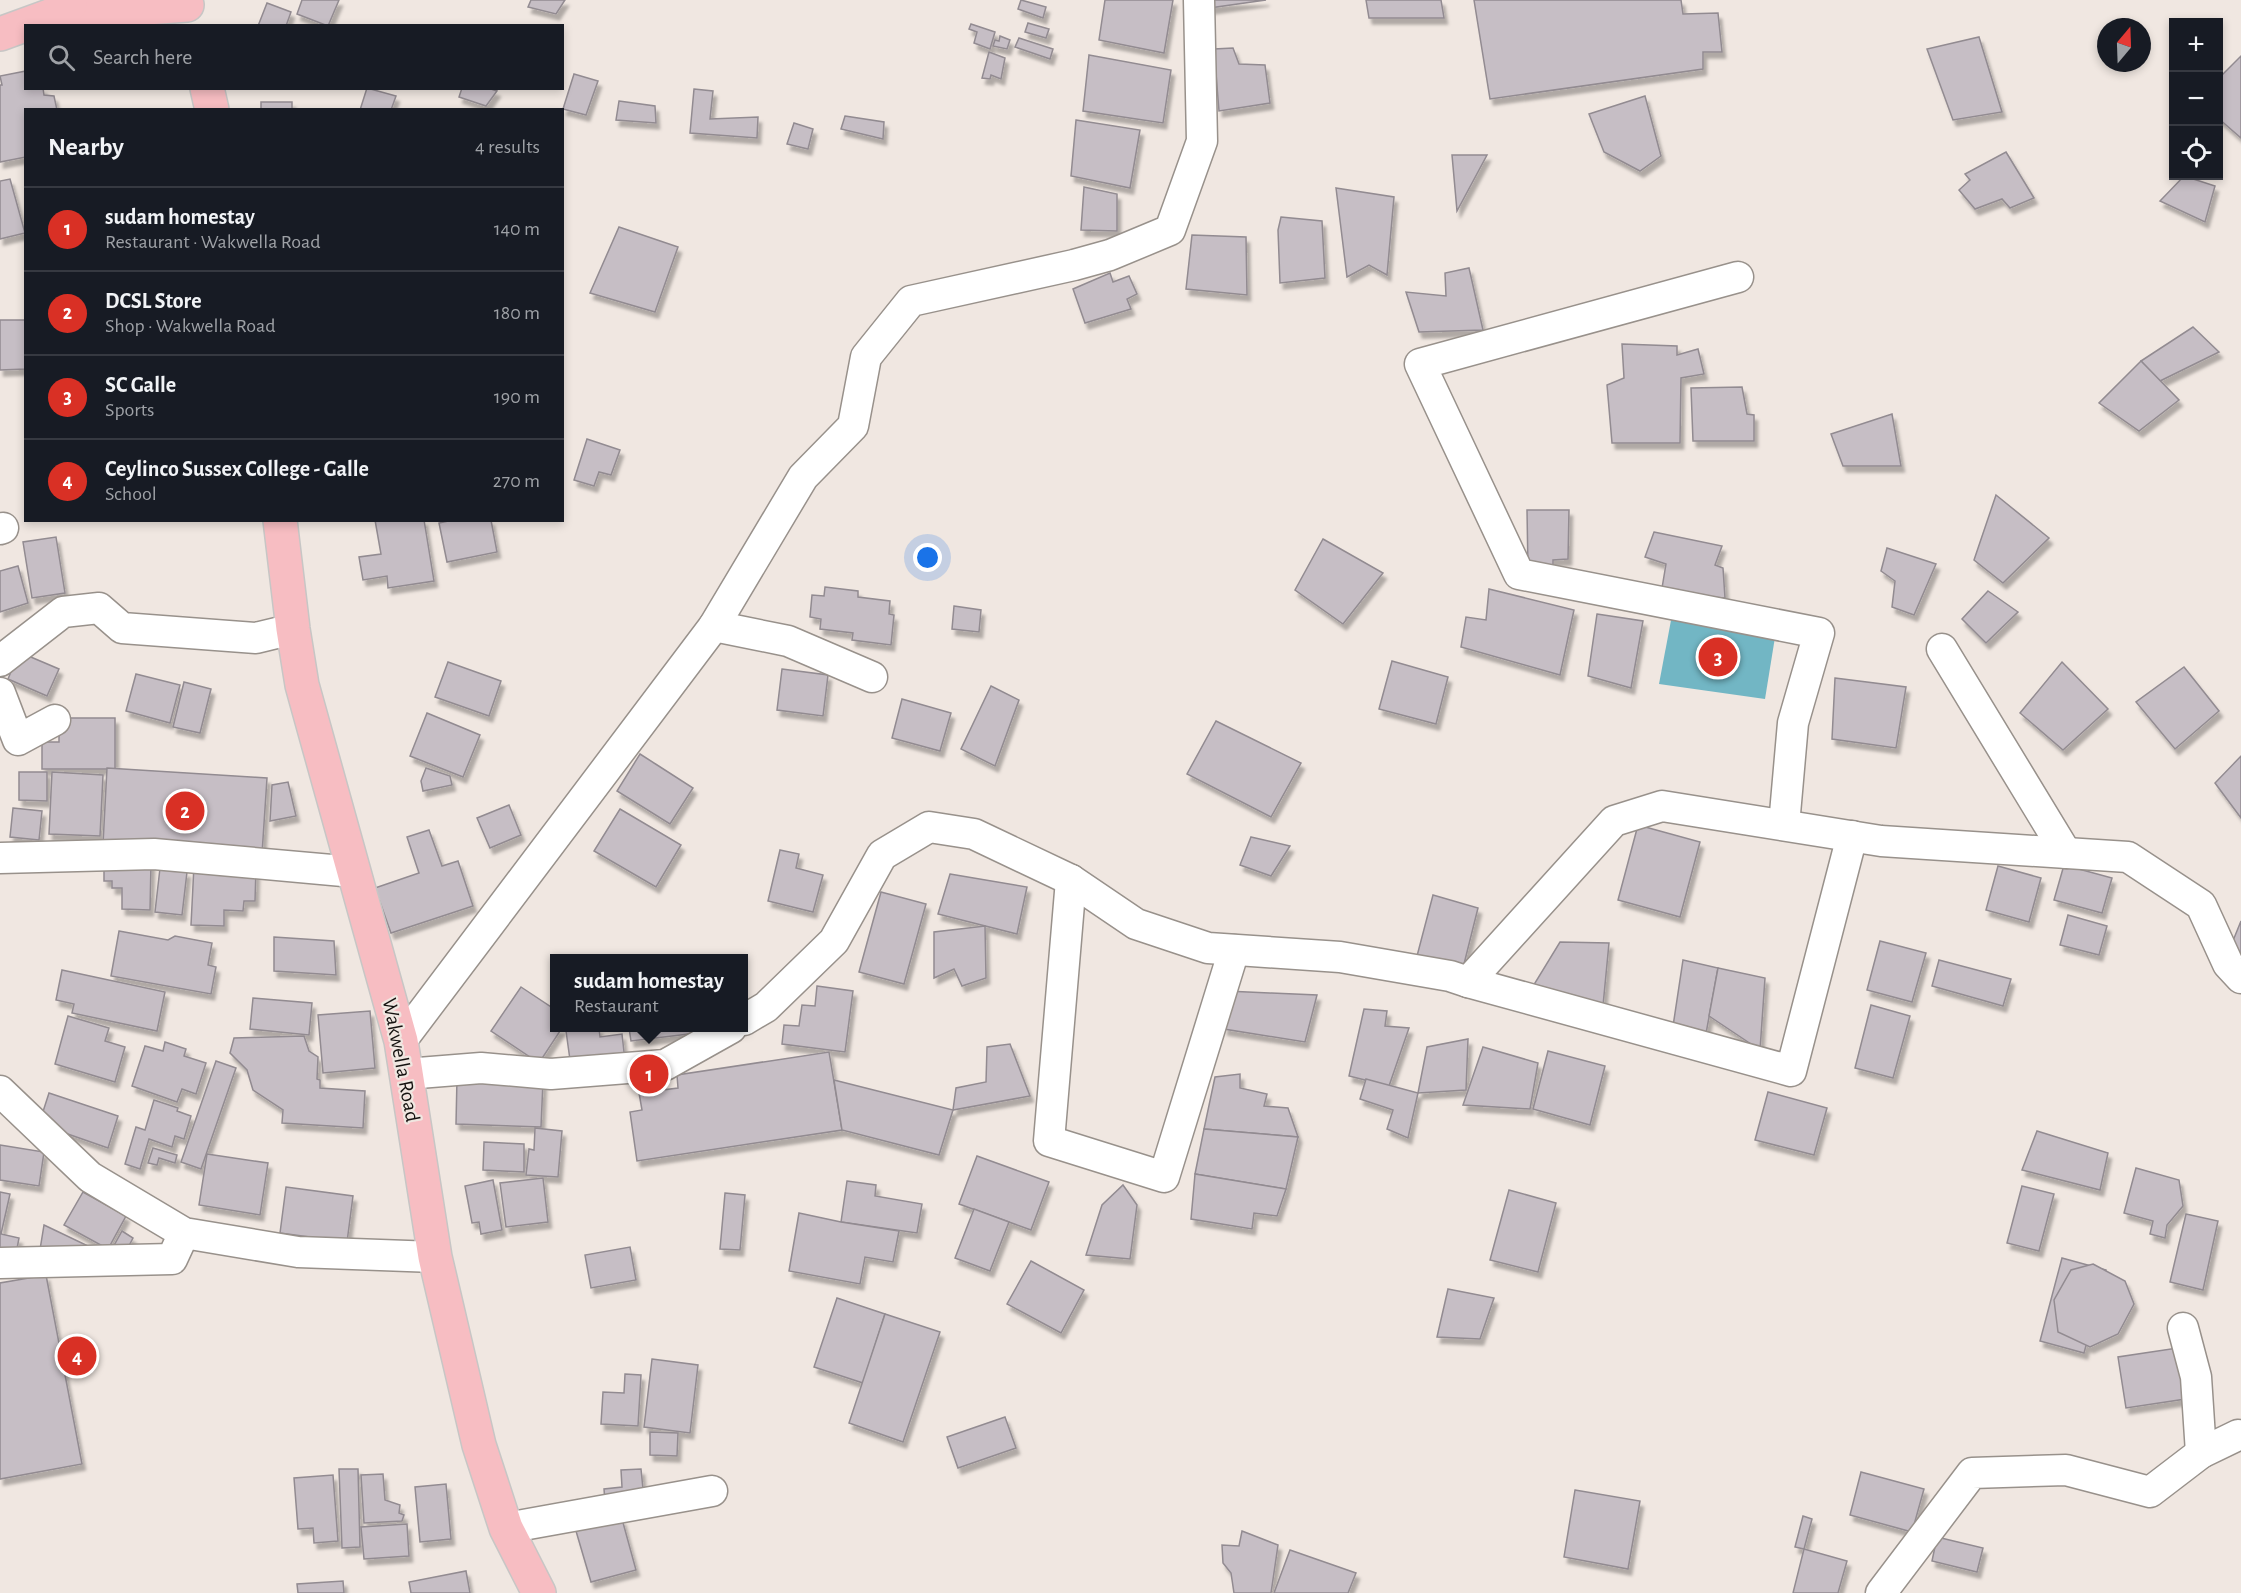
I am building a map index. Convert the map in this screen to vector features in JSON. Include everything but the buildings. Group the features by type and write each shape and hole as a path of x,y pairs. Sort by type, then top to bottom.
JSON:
{"main road":[{"path":"25,24 65,8 188,10"},
{"path":"0,34 24,24"},
{"path":"207,90 212,108"},
{"name":"Wakwella Road","path":"280,522 302,685 401,1041 435,1257 479,1446 506,1528 539,1593"}],"street":[{"path":"401,1041 714,627 803,477 853,426 866,357 911,301 1074,265 1110,255 1170,230 1202,141 1199,0"},
{"path":"1738,277 1420,364 1519,574 1819,633 1793,723 1784,825"},
{"path":"0,661 63,612 99,608 122,628 256,639 293,629"},
{"path":"714,627 788,641 872,677"},
{"path":"1942,649 2066,853"},
{"path":"0,693 18,740 55,720"},
{"path":"1468,982 1614,821 1662,806 1881,841 2128,857 2201,905 2228,964 2241,978"},
{"path":"748,1018 766,1007 834,941 882,855 929,827 974,834 1071,880 1136,924 1208,948 1340,957 1450,976 1791,1071 1852,836"},
{"path":"0,858 154,854 354,872"},
{"path":"1071,880 1050,1141 1164,1177 1234,950"},
{"path":"406,1074 482,1068 551,1074 665,1065 724,1032"},
{"path":"0,1091 90,1177 184,1233 298,1252 435,1257"},
{"path":"0,1263 172,1259 184,1233"},
{"path":"2183,1328 2196,1377 2201,1453"},
{"path":"1881,1593 1972,1473 2066,1470 2150,1492 2201,1453 2240,1434"},
{"path":"506,1528 711,1491"}],"water":[{"path":"1672,615 1776,631 1765,699 1659,684"}],"place":[{"name":"SC Galle","path":"1718,657"},
{"name":"DCSL Store","path":"185,811"},
{"name":"sudam homestay","path":"649,1074"},
{"name":"Ceylinco Sussex College - Galle","path":"77,1356"}]}
